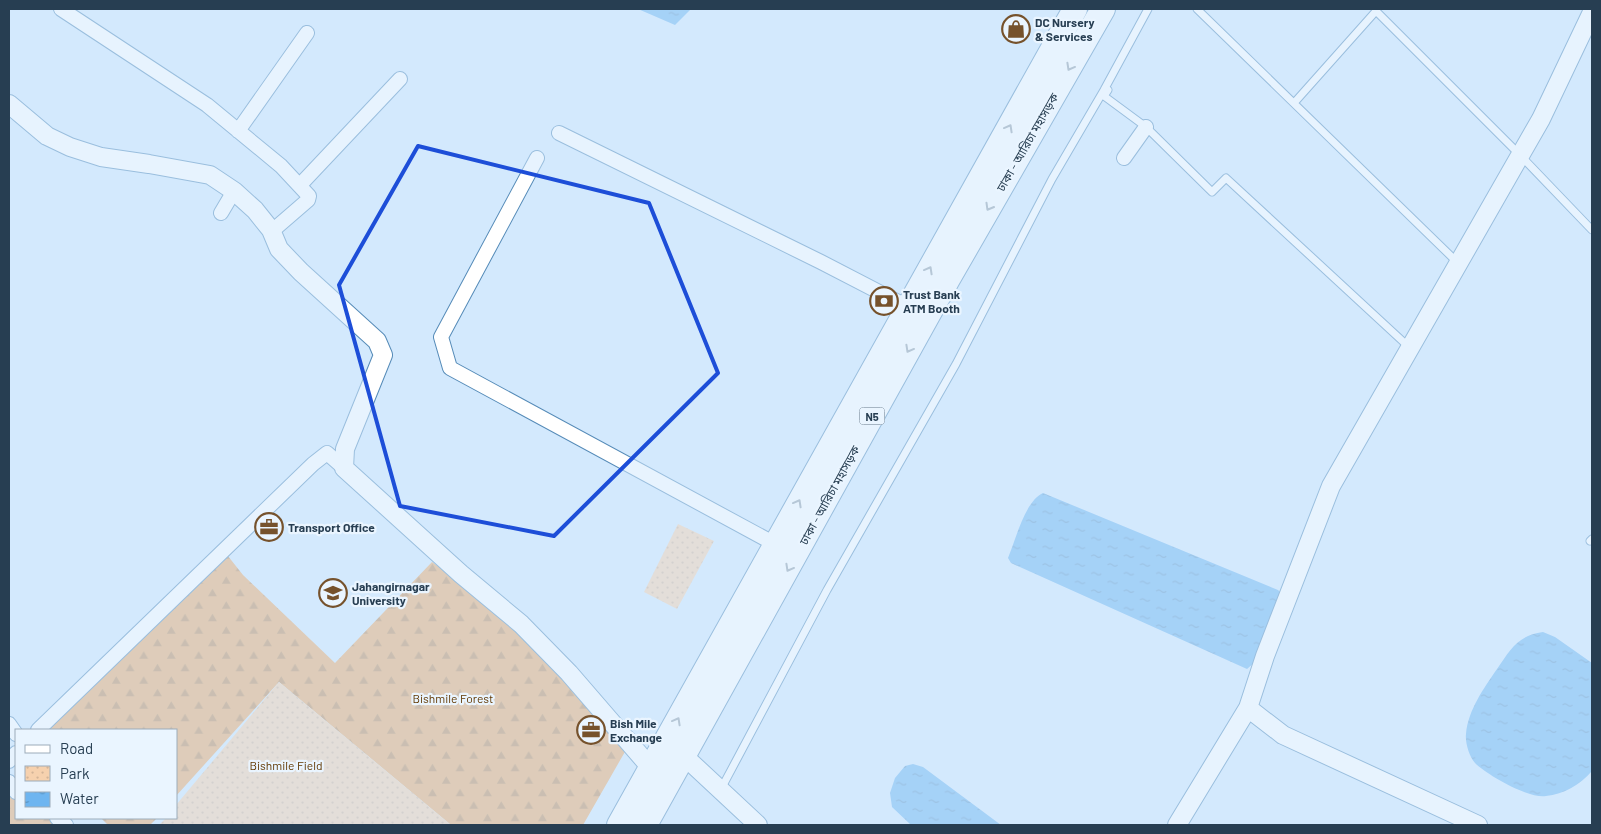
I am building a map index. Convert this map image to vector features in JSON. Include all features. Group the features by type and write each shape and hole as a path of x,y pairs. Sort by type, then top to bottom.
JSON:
{"highway":[{"name":"ঢাকা - আরিচা মহাসড়ক","path":"620,825 1075,9"},
{"name":"ঢাকা - আরিচা মহাসড়ক","path":"645,825 948,279 1102,9"}],"street":[{"path":"61,9 207,105 281,166 300,185 309,196 308,200 271,232"},
{"path":"1176,825 1248,708 1265,656 1331,486 1541,119 1592,12"},
{"path":"238,131 307,33"},
{"path":"300,185 400,79"},
{"path":"9,104 47,136 70,147 101,157 210,175 234,191 256,210 271,232 279,249 301,272 377,341 383,355 345,449 344,468"},
{"path":"1124,158 1146,127"},
{"path":"559,133 908,307"},
{"path":"537,158 441,337 450,368 775,544"},
{"path":"221,213 234,191"},
{"path":"39,729 313,464 327,453 461,574 521,624 569,673 651,768"},
{"path":"1248,708 1283,735 1478,825"},
{"path":"684,756 758,825"}],"lane":[{"path":"720,789 827,590 956,364 1052,179 1104,90 1148,9"},
{"path":"1152,9 1104,96 1146,127 1212,192 1226,178 1410,348"},
{"path":"1197,9 1458,263"},
{"path":"1294,103 1376,11 1520,154 1592,230"}],"highlighted area":[{"path":"418,146 649,203 718,373 554,536 400,506 339,285"}],"green space":[{"path":"678,524 714,541 677,609 644,592"},
{"name":"Bishmile Forest","path":"224,551 243,575 335,663 432,562 521,624 630,743 583,825 451,825 279,682 178,794 178,729 39,729"},
{"name":"Bishmile Field","path":"279,682 451,825 159,825 165,819 178,819 178,803"},
{"path":"9,782 15,791 15,819 58,819 66,825 9,825"},
{"path":"102,819 156,819 150,825 108,825"}],"water":[{"path":"638,9 691,9 675,25"},
{"path":"1043,493 1278,590 1283,595 1255,662 1247,669 1011,563 1008,558 1026,512 1037,497"},
{"path":"1543,632 1555,637 1592,663 1592,771 1571,788 1559,793 1539,796 1529,794 1498,780 1481,768 1471,757 1466,737 1467,725 1473,708 1506,656 1516,644 1527,636"},
{"path":"913,764 923,767 1001,825 911,825 892,807 890,793 895,778 905,766"}],"place":[{"name":"DC Nursery & Services","path":"1016,29"},
{"name":"Trust Bank ATM Booth","path":"884,301"},
{"name":"Transport Office","path":"269,527"},
{"name":"Jahangirnagar University","path":"333,593"},
{"name":"Bish Mile Exchange","path":"591,730"}]}
